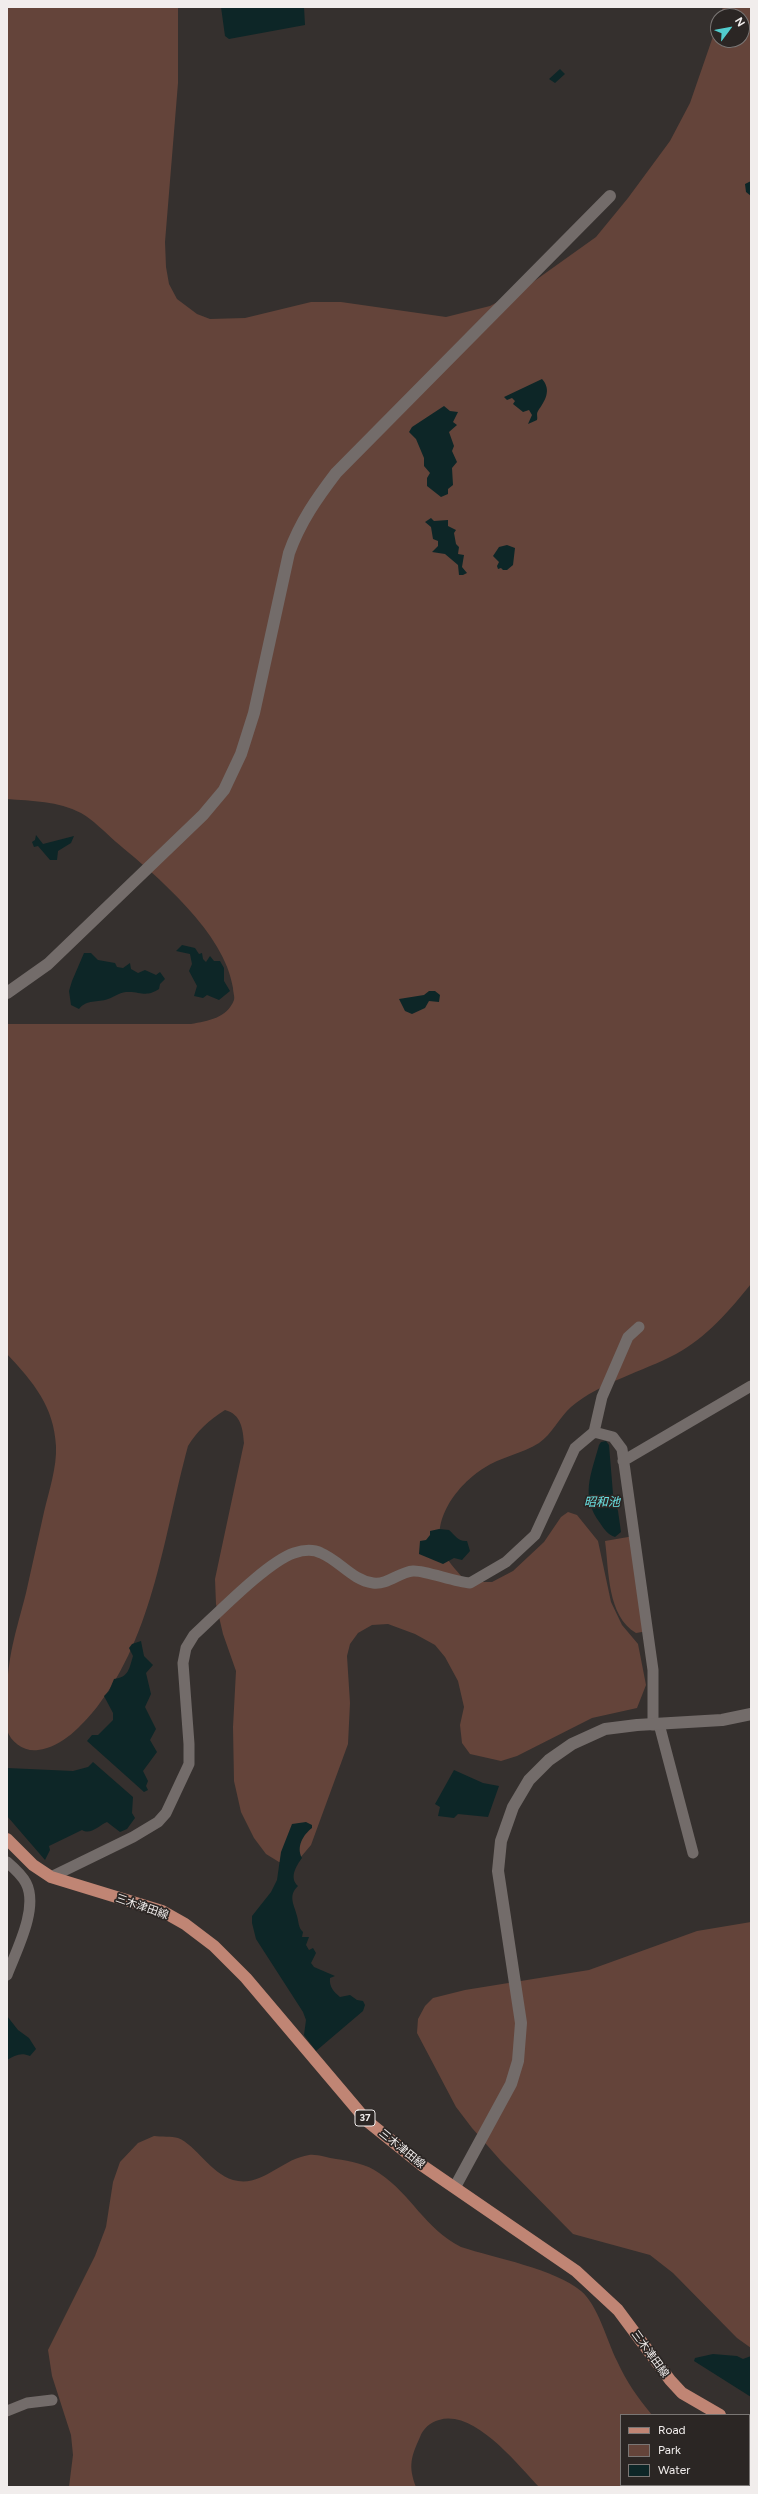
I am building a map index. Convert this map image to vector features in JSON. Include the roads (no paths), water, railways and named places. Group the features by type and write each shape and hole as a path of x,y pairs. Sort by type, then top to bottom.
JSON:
{"main road":[{"name":"三木津田線","path":"7,1840 33,1865 51,1877 162,1912 185,1924 208,1941 246,1978 367,2121 423,2166 576,2271 618,2310 674,2384 702,2407 718,2414"}],"street":[{"path":"7,993 48,964 203,815 224,790 241,754 254,713 288,553 295,535 314,502 342,467 610,196"},
{"path":"51,1877 133,1836 158,1822 166,1813 189,1764 189,1744 182,1663 186,1648 194,1635 265,1571 293,1553 308,1550 321,1552 359,1580 374,1583 384,1582 413,1571 457,1582 470,1583 506,1562 535,1535 575,1448 594,1432 602,1397 628,1337 638,1327"},
{"path":"623,1461 751,1386"},
{"path":"594,1432 613,1437 622,1449 653,1670 656,1725 694,1853"},
{"path":"455,2187 511,2084 518,2061 521,2023 498,1871 501,1841 513,1807 529,1780 549,1760 572,1744 606,1729 722,1720 751,1714"},
{"path":"7,1862 26,1883 29,1916 7,1975"},
{"path":"7,2411 27,2403 52,2400"}],"water":[{"path":"221,7 304,7 305,25 229,39 225,36"},
{"path":"560,69 565,74 555,83 549,79"},
{"path":"751,181 751,196 746,192 745,184"},
{"path":"542,379 547,387 546,395 537,412 537,420 528,424 532,415 529,410 523,412 513,404 515,401 512,398 507,400 504,397"},
{"path":"444,406 450,411 458,412 453,422 457,425 449,432 454,446 452,451 457,462 452,468 453,485 448,489 448,494 441,497 427,486 427,478 430,473 424,466 424,458 416,439 409,432 412,427"},
{"path":"431,518 434,521 448,520 448,526 456,530 454,533 456,544 459,547 458,554 464,555 462,567 467,573 459,575 458,565 445,554 432,552 438,546 438,541 433,539 431,527 425,522"},
{"path":"507,545 515,548 513,565 507,570 503,570 501,568 498,569 497,566 499,562 493,556 499,547"},
{"path":"36,835 43,844 74,836 71,843 58,851 57,860 50,860 38,846 34,847 32,842 35,840"},
{"path":"182,945 195,948 199,954 202,953 203,959 206,962 210,956 214,961 220,961 224,968 224,981 230,991 219,1000 207,995 203,998 194,996 197,986 189,971 192,964 190,954 176,951"},
{"path":"84,953 91,953 98,960 115,963 117,967 123,968 130,963 131,969 138,973 145,970 156,975 160,972 165,979 160,984 159,989 154,992 143,994 126,992 108,999 89,1002 79,1009 71,1005 69,991"},
{"path":"429,991 435,991 440,995 439,1002 429,1001 425,1008 412,1014 405,1011 399,999 424,995"},
{"name":"昭和池","path":"606,1441 609,1445 613,1494 618,1511 621,1532 615,1537 606,1532 594,1513 590,1504 589,1494 589,1485 599,1445 601,1442"},
{"path":"439,1529 449,1530 459,1539 467,1541 470,1551 462,1560 454,1558 443,1564 419,1554 420,1541 426,1540 430,1535 430,1531"},
{"path":"141,1641 144,1656 153,1665 146,1673 151,1694 145,1707 156,1729 150,1740 157,1752 143,1771 148,1781 146,1786 148,1790 144,1792 87,1741 92,1735 98,1735 113,1720 113,1713 104,1696 109,1691 114,1679 123,1676 128,1672 133,1656 129,1648 132,1644"},
{"path":"93,1762 133,1797 132,1813 135,1818 127,1829 120,1832 107,1822 91,1831 82,1830 49,1846 50,1850 45,1860 7,1816 7,1768 73,1771 88,1767"},
{"path":"454,1770 483,1783 499,1786 488,1817 458,1814 454,1818 438,1816 440,1807 435,1804"},
{"path":"306,1822 312,1825 312,1828 301,1842 300,1854 302,1858 294,1872 295,1883 298,1886 292,1897 299,1927 303,1932 302,1937 309,1937 306,1945 309,1950 313,1948 316,1953 311,1963 314,1967 335,1976 330,1978 332,1989 340,1997 350,1995 357,2000 363,2001 365,2005 363,2011 316,2051 304,2035 306,2020 303,2012 256,1939 252,1923 252,1916 271,1892 277,1880 281,1852 292,1824"},
{"path":"7,2016 18,2030 29,2038 36,2049 30,2056 24,2054 18,2055 7,2060"},
{"path":"713,2354 737,2356 743,2359 751,2356 751,2397 694,2361 695,2358"}]}
